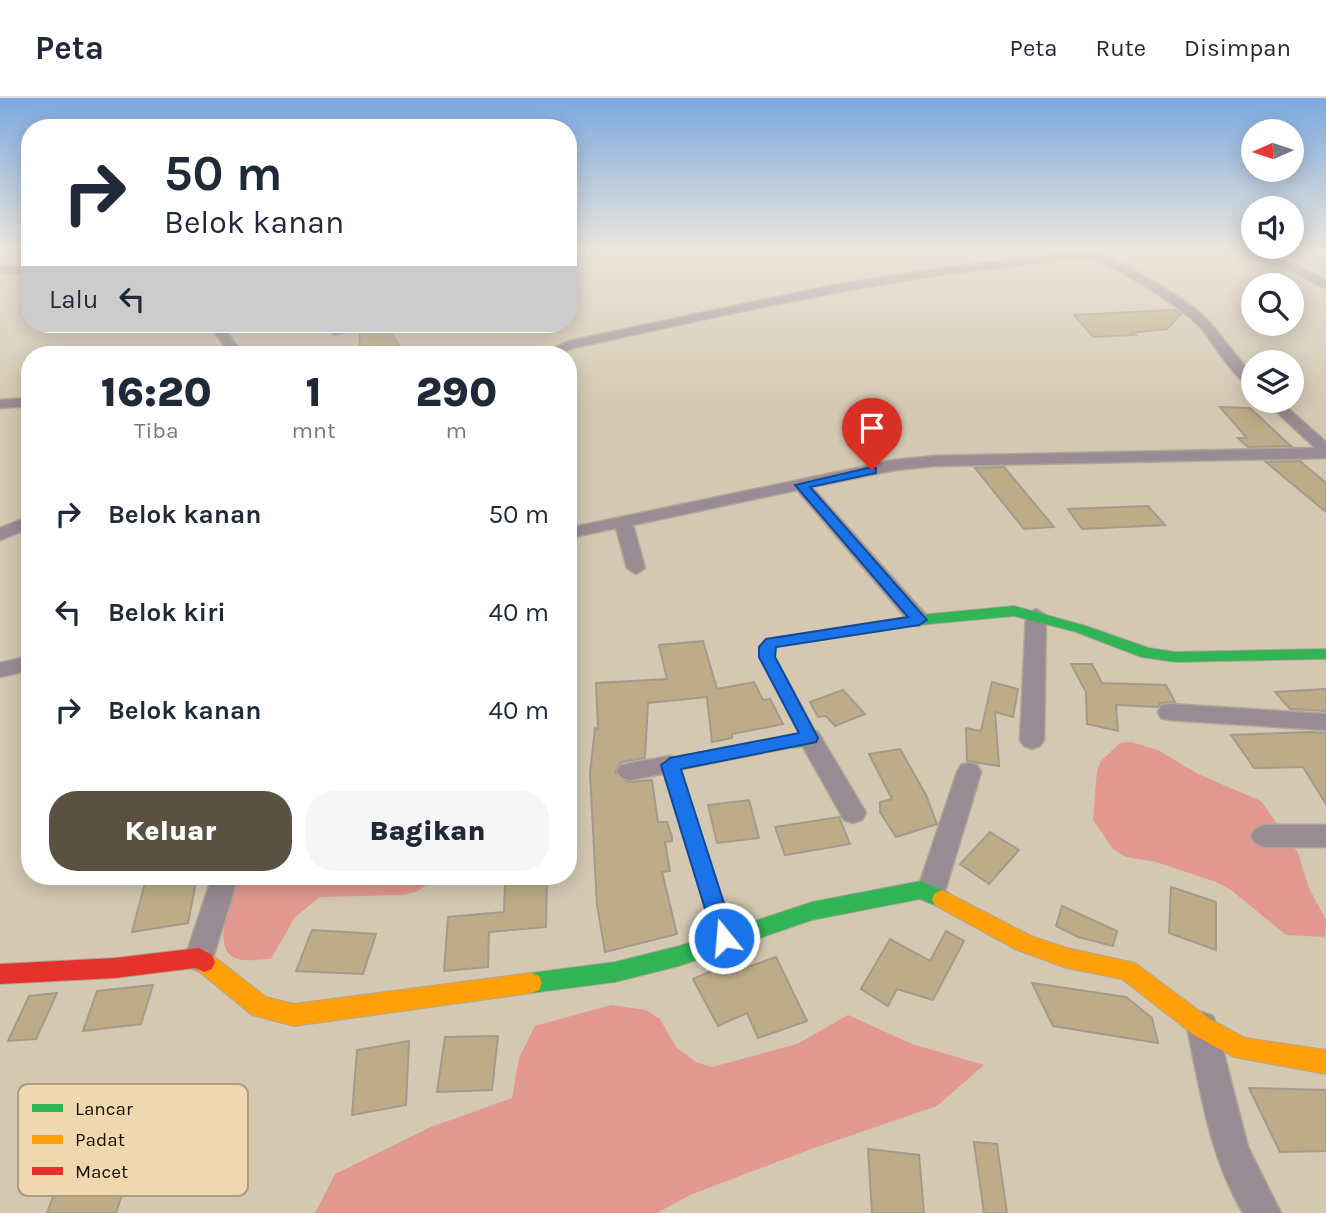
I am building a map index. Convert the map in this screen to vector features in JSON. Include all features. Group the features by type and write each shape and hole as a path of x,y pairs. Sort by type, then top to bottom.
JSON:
{"street":[{"path":"567,346 770,302"},
{"path":"1175,302 1199,318 1233,366 1241,373"},
{"path":"3,404 21,403"},
{"path":"1285,413 1326,451"},
{"path":"577,531 895,466 949,460 1326,451"},
{"path":"802,485 919,620"},
{"path":"623,521 636,568"},
{"path":"0,535 21,525"},
{"path":"853,813 767,657 767,647 777,640 919,620 1014,611 1036,615 1156,654 1326,654"},
{"path":"1032,740 1036,615"},
{"path":"0,670 21,665"},
{"path":"1169,712 1326,722"},
{"path":"629,771 810,738"},
{"path":"670,765 724,938"},
{"path":"930,891 969,772"},
{"path":"1264,836 1326,836"},
{"path":"199,958 222,885"},
{"path":"0,974 115,968 199,958 260,1007 293,1015 615,972 679,956 724,938 812,911 914,891 930,891 1025,943 1067,958 1127,970 1202,1027 1242,1049 1291,1059 1326,1062"},
{"path":"1202,1027 1231,1146 1249,1192 1263,1213"}],"shaded area":[{"path":"1131,742 1158,750 1198,774 1261,801 1298,853 1309,888 1326,920 1325,937 1286,935 1231,890 1216,882 1156,862 1126,857 1113,849 1093,820 1097,770 1101,761 1120,743"},
{"path":"236,885 426,885 418,891 403,895 320,897 295,917 271,959 243,960 232,956 223,938"},
{"path":"611,1005 646,1010 660,1019 676,1047 696,1062 712,1067 797,1044 848,1015 912,1044 984,1065 937,1106 811,1149 690,1195 657,1213 315,1213 335,1174 431,1127 512,1098 519,1058 535,1026"}],"building":[{"path":"1175,310 1181,314 1167,329 1132,333 1135,335 1093,337 1074,315"},
{"path":"359,333 392,333 399,346 360,346"},
{"path":"1220,407 1241,408 1241,413 1255,413 1291,446 1248,447 1238,438 1247,438"},
{"path":"1300,461 1326,483 1326,512 1266,462"},
{"path":"1004,467 1054,527 1024,529 975,468"},
{"path":"1148,506 1165,525 1082,529 1068,509"},
{"path":"703,641 717,689 754,682 763,700 770,699 783,724 732,734 732,738 712,742 707,697 648,703 645,758 621,762 615,772 628,782 652,780 658,822 667,822 672,837 672,841 665,842 670,871 662,872 677,934 605,952 597,905 590,773 595,728 598,729 596,683 667,679 659,645"},
{"path":"1071,664 1092,664 1102,683 1166,685 1175,702 1160,703 1158,707 1116,705 1118,731 1087,724 1086,692"},
{"path":"992,682 1018,689 1013,717 995,712 999,766 967,761 966,728 981,731"},
{"path":"1326,689 1326,711 1290,709 1275,692"},
{"path":"843,690 865,714 835,726 826,716 818,717 810,702"},
{"path":"1326,733 1326,804 1303,767 1254,768 1231,735"},
{"path":"900,749 926,795 937,824 896,837 880,812 880,802 892,799 869,754"},
{"path":"749,800 759,838 717,843 708,805"},
{"path":"839,817 850,844 785,855 775,827"},
{"path":"990,832 1019,850 989,884 960,864"},
{"path":"144,885 195,885 188,923 132,932"},
{"path":"505,885 547,885 546,927 489,932 488,967 444,971 448,917 504,912"},
{"path":"1171,887 1216,902 1216,950 1169,933"},
{"path":"1062,906 1117,931 1113,946 1078,937 1056,926"},
{"path":"312,930 376,934 363,974 296,971"},
{"path":"946,931 964,941 933,1000 897,989 888,1006 861,989 890,939 930,961"},
{"path":"776,957 807,1021 758,1038 747,1013 718,1026 693,979 718,968 722,976"},
{"path":"1032,983 1126,997 1152,1018 1158,1043 1053,1026"},
{"path":"153,985 141,1024 83,1031 97,991"},
{"path":"57,993 36,1039 8,1041 29,996"},
{"path":"498,1036 492,1090 437,1092 445,1037"},
{"path":"409,1041 406,1105 352,1115 357,1050"},
{"path":"1249,1088 1326,1090 1326,1151 1280,1152"},
{"path":"974,1142 997,1144 1007,1213 984,1213"},
{"path":"868,1149 919,1155 924,1213 872,1213"},
{"path":"53,1196 122,1196 116,1213 47,1213"}],"traffic: fast":[{"path":"789,742 810,738 767,657 767,647 771,643 919,620 1014,611 1081,629 1147,653 1176,657 1326,654"},
{"path":"531,983 615,972 679,956 812,911 921,890 942,899"}],"traffic: slow":[{"path":"725,938 670,765 789,742"},
{"path":"942,899 1025,943 1067,958 1127,970 1202,1027 1242,1049 1326,1062"},
{"path":"204,962 260,1007 294,1015 531,983"}],"traffic: jam":[{"path":"0,974 115,968 199,958 204,962"}],"route":[{"path":"724,938 670,765 810,738 767,657 767,647 771,643 919,620 802,485 872,470"}]}
